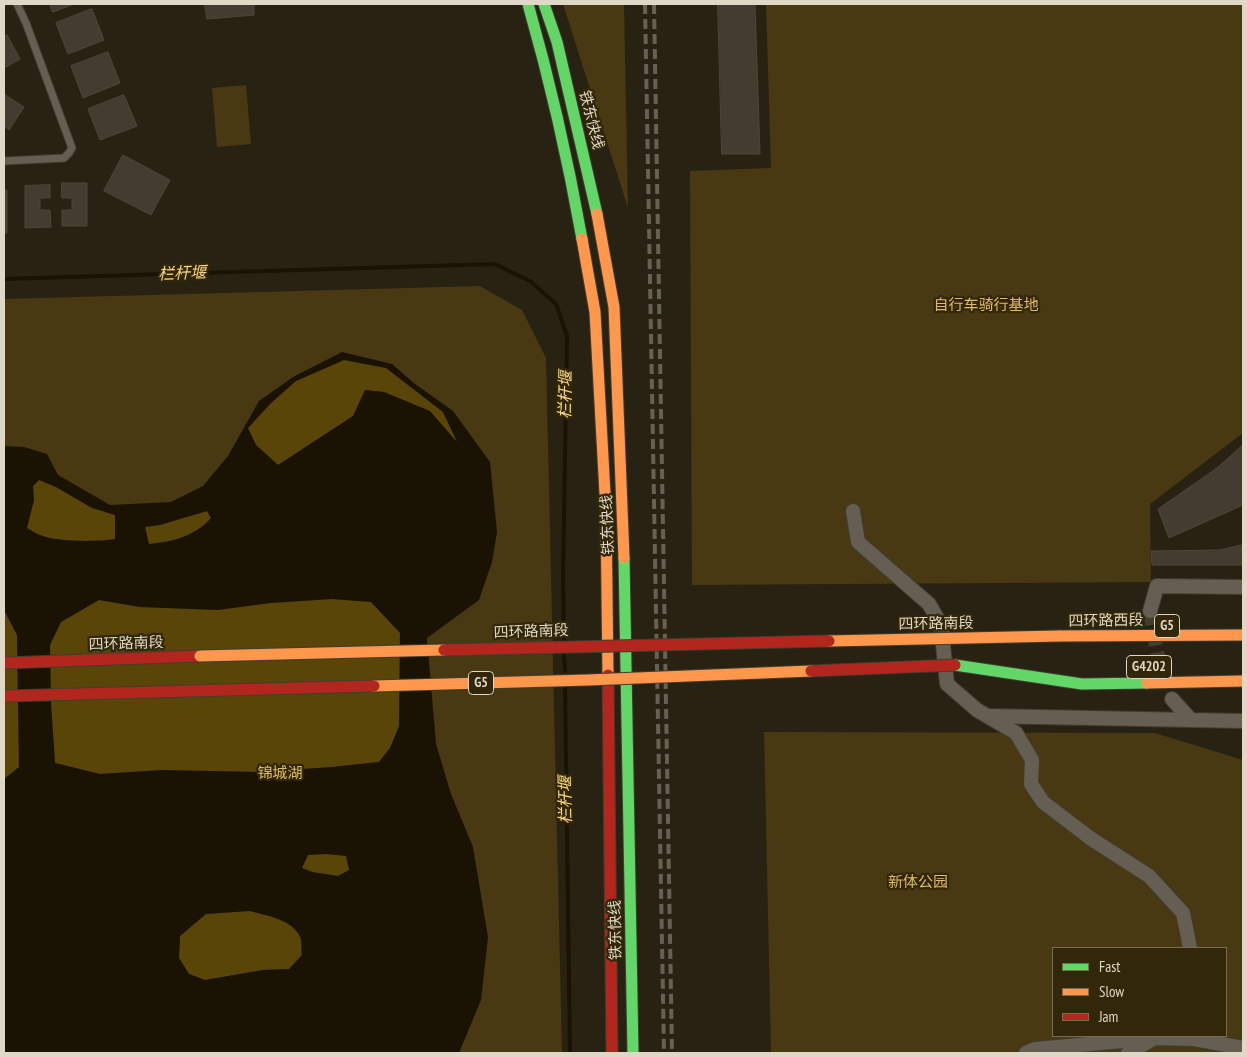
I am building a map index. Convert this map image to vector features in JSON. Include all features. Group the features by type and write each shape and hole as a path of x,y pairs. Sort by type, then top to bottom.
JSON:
{"main road":[{"name":"铁东快线","path":"528,4 541,49 576,205 595,312 606,512 612,1053"},
{"name":"铁东快线","path":"544,4 557,42 594,198 614,307 624,546 633,1053"},
{"name":"G5","path":"1090,635 1186,624"},
{"name":"四环路西段","path":"1059,636 1243,635"},
{"name":"四环路南段","path":"4,663 593,645 1059,636"},
{"path":"4,653 200,656"},
{"name":"G5","path":"5,696 588,680 955,665 1082,684 1243,681"},
{"path":"955,665 1044,666"}],"street":[{"path":"853,512 858,542 929,604 941,625 948,684 977,710 1016,733 1032,760 1031,784 1043,802 1090,838 1149,876 1183,914 1190,947"},
{"path":"1150,611 1158,586 1243,587"},
{"path":"1172,699 1191,720"},
{"path":"987,716 1243,721"},
{"path":"1128,1053 1155,1038"},
{"path":"1026,1053 1035,1049 1155,1038 1194,1038 1243,1048"}],"lane":[{"path":"4,161 64,158 72,148 26,23 17,4"}],"green space":[{"path":"563,4 624,4 628,208"},
{"name":"自行车骑行基地","path":"766,4 1243,4 1243,433 1150,504 1151,582 692,585 690,171 771,168"},
{"path":"246,85 251,144 217,147 212,88"},
{"name":"锦城湖","path":"480,286 522,310 546,358 562,1053 4,1053 4,299"},
{"name":"新体公园","path":"764,732 1155,733 1243,760 1243,1053 771,1053"}],"shaded area":[{"name":"锦城湖","path":"342,352 392,364 415,384 453,411 490,462 497,532 492,562 479,600 427,638 436,744 451,794 473,847 488,937 481,1000 459,1053 4,1053 4,779 19,767 17,635 4,610 4,446 24,447 47,454 58,475 110,505 171,502 203,486 228,456 259,401 293,377","holes":["344,360 386,368 443,412 457,442 430,411 384,392 365,390 353,416 278,465 256,445 248,428 271,403 296,381","39,480 56,487 92,508 115,515 115,539 98,541 66,540 37,534 27,528 34,500 33,486","207,511 211,518 191,534 175,540 158,543 149,544 145,527 160,525","332,599 371,602 400,633 399,726 390,748 379,762 259,772 162,770 100,774 55,763 50,645 61,622 99,600 140,607 218,610 270,603","326,854 346,856 349,870 338,876 312,872 302,868 308,855","249,911 279,919 293,927 301,939 302,955 289,969 263,970 205,980 189,974 179,958 180,936 206,914"]},
{"path":"344,360 386,368 443,412 459,444 384,392 366,390 353,416 278,465 256,445 248,428 271,403 296,381"},
{"path":"39,480 56,487 92,508 116,515 115,539 88,541 56,539 38,535 27,528 34,500 33,486"},
{"path":"207,511 211,518 190,534 149,544 145,527 160,525"},
{"path":"332,599 371,602 400,633 399,726 390,748 379,762 259,772 162,770 100,774 55,763 50,645 61,622 99,600 140,607 218,610 270,603"},
{"path":"4,610 17,635 19,767 4,779"},
{"path":"308,855 346,856 350,870 338,876 312,872 302,868"},
{"path":"249,911 279,919 293,927 298,933 301,939 302,955 289,969 263,970 205,980 189,974 179,958 180,936 206,914"}],"building":[{"path":"50,4 74,4 53,12"},
{"path":"205,4 254,4 254,15 207,19"},
{"path":"718,4 755,4 760,154 722,154"},
{"path":"92,9 104,40 68,54 56,23"},
{"path":"7,35 20,59 4,68 4,37"},
{"path":"108,52 120,83 83,98 71,66"},
{"path":"4,94 24,107 9,130 4,126"},
{"path":"124,95 137,126 100,140 88,109"},
{"path":"123,155 170,180 151,215 104,191"},
{"path":"62,183 87,183 87,226 62,226 62,210 72,210 72,198 62,198"},
{"path":"50,185 50,198 40,198 40,210 50,210 51,227 25,228 25,186"},
{"path":"4,190 7,190 7,233 4,233"},
{"path":"1243,445 1243,505 1169,538 1158,509 1217,468"},
{"path":"1243,545 1243,565 1152,565 1151,551 1219,550"}],"waterway":[{"name":"栏杆堰","path":"4,279 495,264 530,281 556,304 567,336 563,576 564,639"},
{"name":"栏杆堰","path":"564,656 565,671"},
{"name":"栏杆堰","path":"565,688 570,1053"}],"tunnel":[{"path":"1150,611 1157,653 1168,686"}],"railway":[{"path":"645,4 664,1053"},
{"path":"654,4 672,1053"}],"traffic: fast":[{"path":"528,4 558,121 582,239"},
{"path":"544,4 557,42 597,214"},
{"path":"624,558 633,1053"},
{"path":"955,665 1082,684 1147,683"}],"traffic: slow":[{"path":"597,214 614,307 624,558"},
{"path":"582,239 595,312 606,512 608,675"},
{"path":"1059,636 1243,635"},
{"path":"829,641 1059,636"},
{"path":"200,656 444,650"},
{"path":"374,686 811,671"},
{"path":"1147,683 1243,681"}],"traffic: jam":[{"path":"444,650 829,641"},
{"path":"4,663 200,656"},
{"path":"811,671 955,665"},
{"path":"608,675 612,1053"},
{"path":"6,696 374,686"}]}
